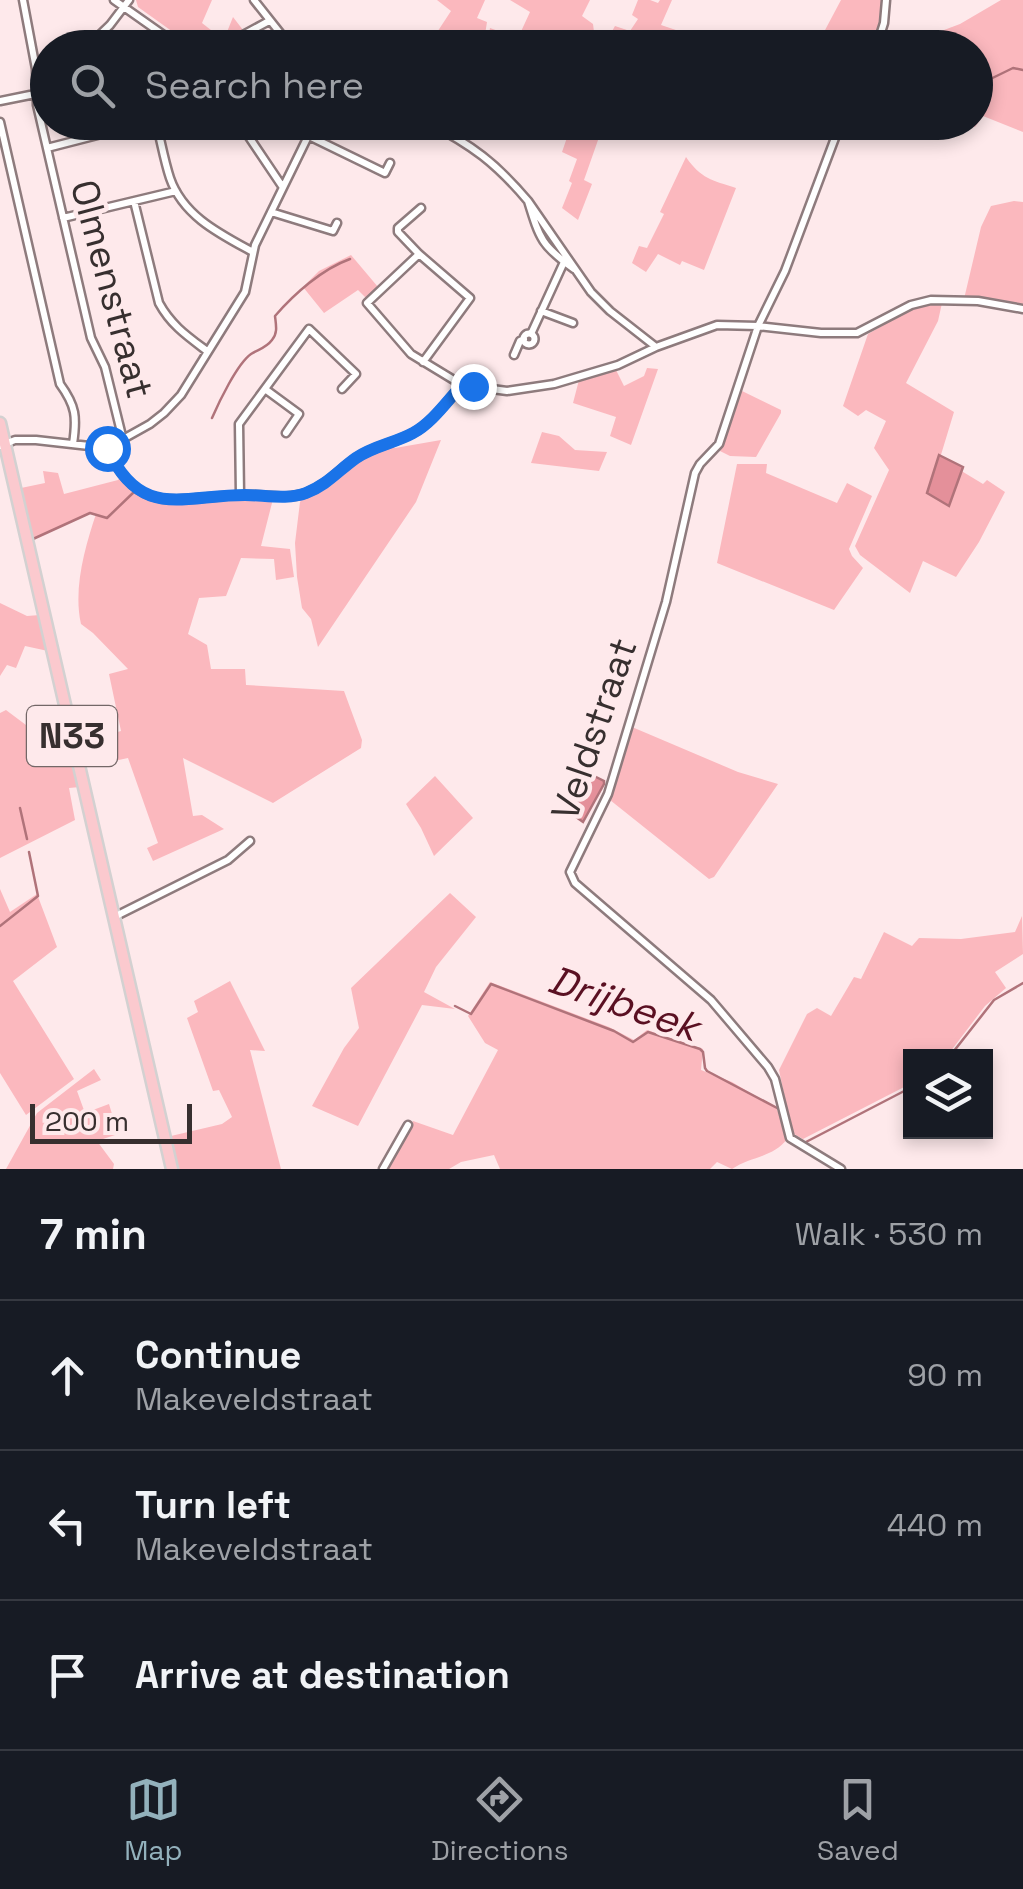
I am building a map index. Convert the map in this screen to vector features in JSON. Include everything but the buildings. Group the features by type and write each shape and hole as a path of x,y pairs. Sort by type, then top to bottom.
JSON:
{"main road":[{"name":"N33","path":"0,423 2,446 172,1169"}],"street":[{"name":"Olmenstraat","path":"23,0 30,42"},
{"path":"114,0 126,3 160,30"},
{"path":"254,0 276,30"},
{"path":"882,30 886,0"},
{"path":"104,30 126,3"},
{"path":"254,30 269,22"},
{"path":"0,102 30,95"},
{"path":"0,122 60,384 70,396 76,418 73,444"},
{"name":"Olmenstraat","path":"44,140 91,338 105,366 123,440"},
{"path":"46,148 77,140"},
{"path":"160,140 170,178 190,211 252,252"},
{"path":"251,140 282,186"},
{"path":"2,446 16,440 107,448 164,414 181,395 245,292 252,252 307,140"},
{"path":"317,140 385,173 390,162"},
{"path":"459,140 493,162 528,202 600,302 656,347"},
{"path":"758,326 785,271 834,140"},
{"path":"63,218 176,191"},
{"path":"134,201 167,318 207,351"},
{"path":"528,202 541,240 553,255 574,269"},
{"path":"421,208 398,232 470,298 424,362"},
{"path":"271,212 333,231 337,223"},
{"path":"419,254 368,303 402,344 424,362 462,385 507,392 554,384 618,365 716,325 857,333 911,305 931,300 978,301 1023,309"},
{"path":"514,355 564,262"},
{"path":"540,311 573,323"},
{"name":"Veldstraat","path":"758,326 718,444 695,473 666,602 608,794 570,872 575,883 718,1007 772,1071 790,1138 841,1169"},
{"path":"240,495 239,424 309,329 356,374 342,389"},
{"path":"107,448 131,485 154,497 189,500 240,495 298,496 332,479 362,454 416,432 462,385"},
{"path":"265,389 298,414 286,433"},
{"path":"114,917 228,860 250,841"},
{"path":"383,1169 408,1125"}],"shaded area":[{"path":"136,0 212,0 202,23 211,30 170,30 138,7"},
{"path":"437,0 485,0 477,18 487,22 486,30 439,30 451,11"},
{"path":"510,0 590,0 582,16 593,24 594,30 522,30 530,12"},
{"path":"638,0 672,0 661,25 676,30 631,30 638,19 632,15"},
{"path":"841,0 883,0 879,30 825,30"},
{"path":"1001,0 1023,0 1023,132 993,120 993,30 944,30"},
{"path":"233,17 243,30 228,30"},
{"path":"566,140 598,140 584,180 592,184 578,220 562,208 577,159 562,152"},
{"path":"686,157 702,174 736,188 704,270 682,261 680,265 658,254 646,272 632,263 639,246 647,248"},
{"path":"1023,202 1023,307 964,299 981,227 991,206"},
{"path":"351,255 378,287 366,298 358,290 324,313 303,287 319,271"},
{"path":"942,303 938,321 906,383 954,412 940,458 983,484 987,480 1005,492 956,577 923,561 910,593 860,555 855,546 889,470 874,448 886,421 866,410 858,416 843,406 868,334 913,308"},
{"path":"615,368 624,386 644,376 647,368 658,369 631,445 610,436 616,417 573,403 579,380"},
{"path":"740,390 781,410 756,457 730,456 720,451"},
{"path":"542,432 559,436 575,450 607,452 599,471 531,463"},
{"path":"441,440 416,502 318,647 311,619 302,608 297,577 295,543 300,502 356,461 390,445 395,448"},
{"path":"939,455 963,467 949,506 927,493"},
{"path":"737,464 767,464 766,473 837,503 847,483 872,496 849,549 863,568 834,610 717,563"},
{"path":"43,471 58,473 64,494 121,476 138,493 166,502 273,499 261,546 290,549 294,577 276,580 274,559 241,558 226,596 199,598 188,634 207,645 211,669 245,669 246,685 344,691 362,740 361,748 273,803 183,758 193,816 202,815 224,829 153,861 147,848 158,843 128,758 86,767 80,743 121,731 109,674 128,669 81,624 79,583 96,514 90,513 33,539 21,488 45,483"},
{"path":"0,603 27,616 40,615 48,651 25,646 16,668 7,665 0,676"},
{"path":"6,710 42,737 63,713 80,787 69,788 75,820 0,858 0,713"},
{"path":"632,727 738,772 778,784 714,877 709,879 610,800"},
{"path":"592,775 604,784 583,822 572,814"},
{"path":"435,776 473,818 434,856 406,804"},
{"path":"0,889 10,912 37,894 57,947 13,981 74,1079 26,1115 0,1073"},
{"path":"450,893 476,917 436,967 424,992 455,1009 422,1005 358,1126 312,1106 359,1028 351,988"},
{"path":"1022,916 1023,954 995,972 1006,988 985,1006 952,1049 903,1049 903,1088 803,1139 792,1133 779,1070 807,1014 817,1008 831,1016 854,977 861,979 884,932 912,946 919,938 961,939 1015,932"},
{"path":"230,981 265,1051 250,1050 281,1169 179,1169 171,1136 222,1124 232,1117 219,1090 213,1091 187,1018 198,1012 194,1001"},
{"path":"490,982 634,1040 647,1030 703,1049 701,1070 732,1082 777,1109 787,1139 775,1150 732,1169 717,1162 710,1169 500,1169 494,1155 461,1162 449,1169 385,1169 413,1121 453,1135 498,1050 485,1043 468,1016"},
{"path":"94,1069 101,1080 77,1091 85,1113 109,1104 118,1134 97,1141 114,1164 113,1169 6,1169 37,1113"}],"waterway":[{"path":"993,78 1013,68 1023,70"},
{"path":"212,418 240,366 274,337 275,316 309,283 350,259"},
{"path":"33,539 90,513 107,518 135,491"},
{"path":"20,808 27,839"},
{"path":"0,926 38,896 29,852"},
{"name":"Drijbeek","path":"956,1049 994,1000 1023,983"},
{"name":"Drijbeek","path":"455,1006 471,1014 491,984 633,1042 648,1032 700,1049 707,1071 779,1109"},
{"name":"Drijbeek","path":"796,1138 804,1143 903,1092"}],"route":[{"path":"107,448 131,485 154,497 189,500 240,495 298,496 332,479 362,454 416,432 462,385 473,386"}]}
